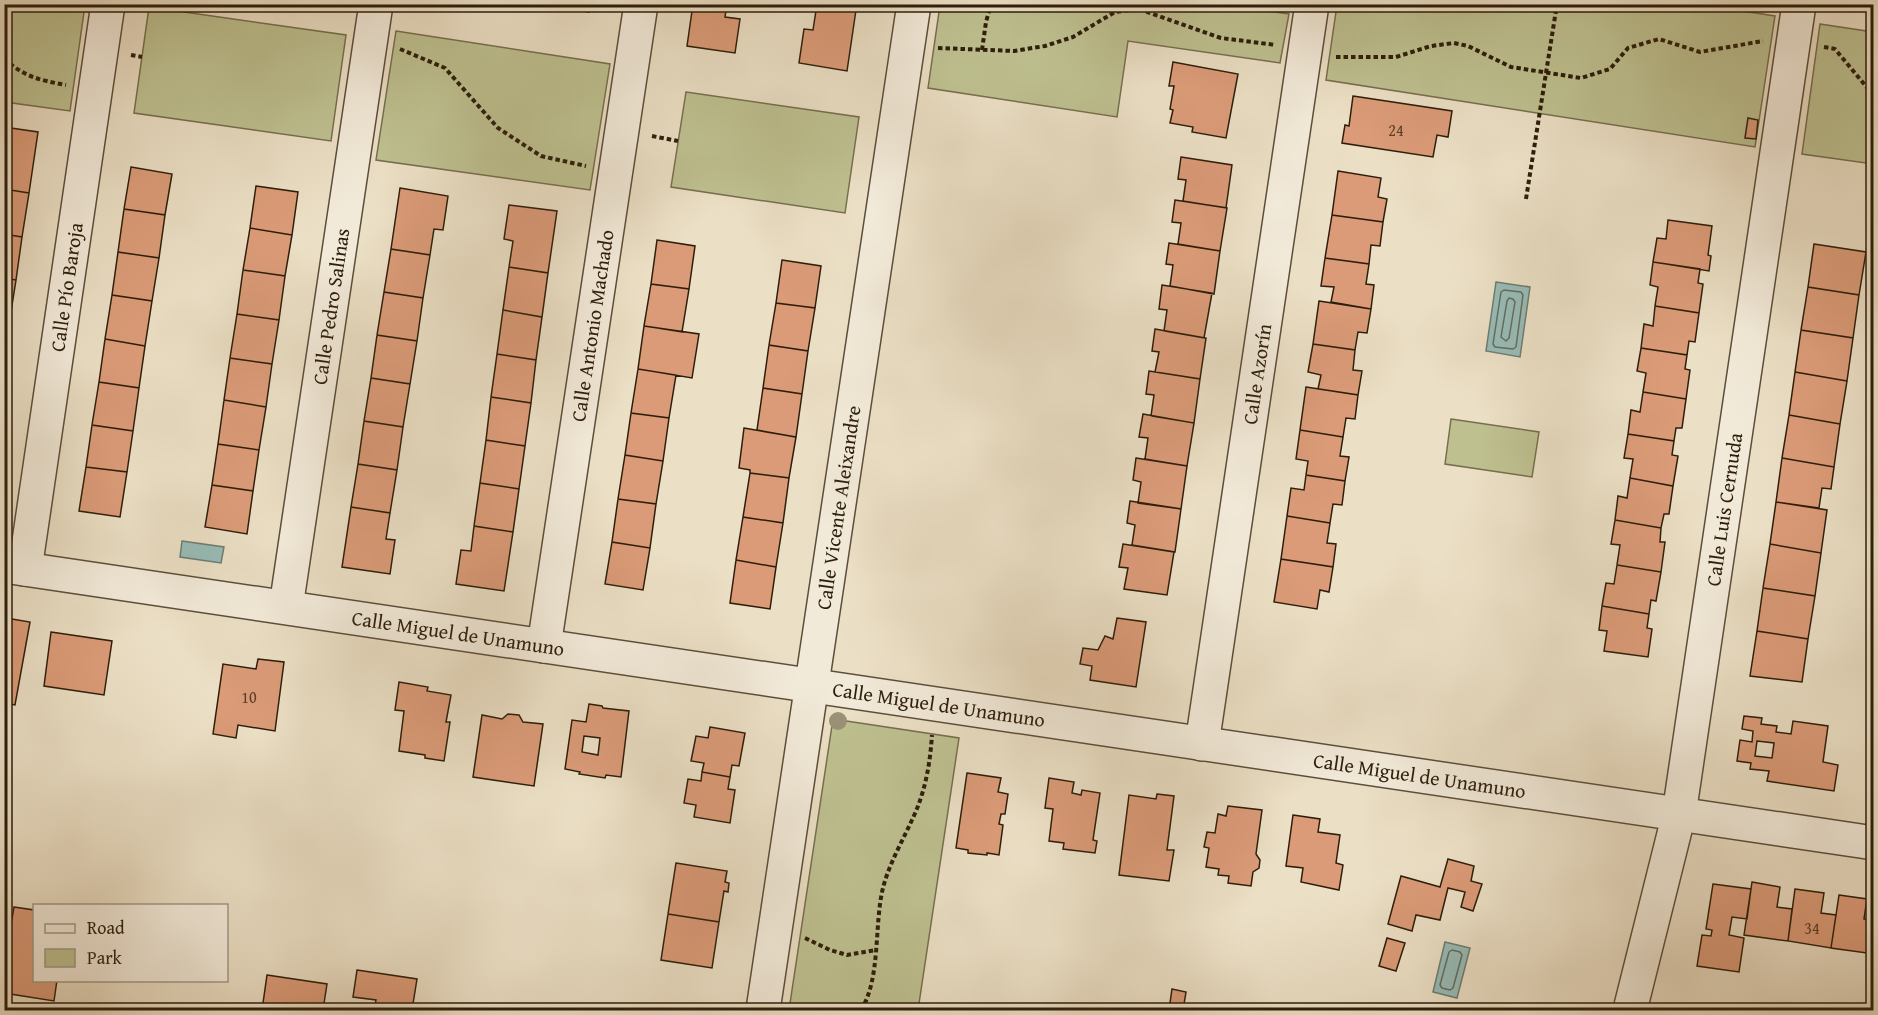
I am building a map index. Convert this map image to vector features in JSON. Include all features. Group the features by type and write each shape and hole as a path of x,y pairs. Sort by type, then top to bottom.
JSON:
{"street":[{"name":"Calle Pío Baroja","path":"15,567 108,4"},
{"name":"Calle Pedro Salinas","path":"286,608 376,4"},
{"name":"Calle Antonio Machado","path":"544,646 641,4"},
{"name":"Calle Vicente Aleixandre","path":"763,1011 914,4"},
{"name":"Calle Azorín","path":"1202,744 1312,4"},
{"name":"Calle Luis Cernuda","path":"1630,1011 1679,814 1799,4"},
{"name":"Calle Miguel de Unamuno","path":"15,567 1874,843"}],"path":[{"path":"982,50 991,4"},
{"path":"1112,4 1116,12"},
{"path":"1526,200 1557,4"},
{"path":"908,47 1014,51 1045,46 1073,37 1116,12 1139,9 1221,38 1305,52 1353,58 1396,57 1431,46 1454,42 1468,46 1511,67 1581,78 1610,69 1628,48 1659,39 1700,52 1757,41 1793,42 1835,49 1874,96"},
{"path":"370,44 394,47 446,68 498,128 541,156 566,163 616,170"},
{"path":"4,59 18,71 36,80 95,90"},
{"path":"861,1011 866,1004 876,950 882,889 913,818 929,770 934,704"},
{"path":"776,926 847,955 876,950"}],"green space":[{"path":"5,4 85,5 70,111 5,102"},
{"path":"1696,4 1775,16 1755,147 1326,80 1337,5"},
{"path":"940,5 1226,5 1289,14 1280,63 1128,41 1117,117 928,88"},
{"path":"149,7 346,35 331,141 134,113"},
{"path":"1820,24 1873,32 1873,164 1802,154"},
{"path":"396,31 610,64 590,190 376,160"},
{"path":"686,92 859,117 845,213 671,187"},
{"path":"1451,419 1539,432 1532,477 1445,464"},
{"path":"833,719 959,738 918,1010 789,1010"}],"water":[{"path":"1496,282 1530,287 1520,357 1486,351"},
{"path":"182,541 224,547 221,563 180,557"},
{"path":"1445,942 1470,948 1457,998 1433,992"}],"building":[{"path":"548,4 590,4 589,12"},
{"path":"693,4 727,4 725,17 740,19 735,53 687,46"},
{"path":"817,4 856,10 847,71 799,63 804,29 813,30"},
{"path":"821,4 857,4 856,10"},
{"path":"1173,62 1238,74 1226,138 1192,132 1193,127 1170,123 1174,86 1169,86"},
{"path":"1353,96 1452,111 1448,137 1437,135 1433,157 1342,143 1345,125 1349,126"},
{"path":"1748,118 1758,120 1756,139 1745,138"},
{"path":"4,127 38,132 29,193 4,189"},
{"path":"1181,157 1232,165 1226,208 1183,201 1186,180 1178,179"},
{"path":"131,167 172,174 165,215 124,209"},
{"path":"1338,171 1381,178 1378,197 1387,199 1383,222 1332,215"},
{"path":"256,186 298,192 292,235 250,228"},
{"path":"400,188 448,196 443,230 434,229 430,255 391,249"},
{"path":"4,189 29,193 22,237 4,234"},
{"path":"1175,200 1227,208 1220,251 1178,244 1181,223 1172,222"},
{"path":"509,205 557,211 548,273 509,267 513,241 504,239"},
{"path":"124,209 165,215 159,258 118,252"},
{"path":"1332,215 1383,222 1380,246 1371,245 1369,264 1325,258"},
{"path":"1668,220 1712,226 1708,255 1711,256 1709,271 1653,262 1657,238 1666,239"},
{"path":"250,228 292,235 285,276 243,270"},
{"path":"4,234 22,237 16,280 4,278"},
{"path":"657,240 695,246 689,289 651,284"},
{"path":"1169,243 1220,251 1214,294 1170,286 1173,265 1166,264"},
{"path":"1814,244 1866,252 1859,295 1808,287"},
{"path":"391,249 430,255 423,298 384,292"},
{"path":"118,252 159,258 152,301 112,295"},
{"path":"1325,258 1369,264 1366,284 1374,285 1371,309 1331,302 1334,287 1321,286"},
{"path":"782,260 821,266 815,308 776,303"},
{"path":"1653,262 1700,269 1698,283 1703,284 1699,313 1655,306 1658,287 1650,285"},
{"path":"509,267 548,273 542,317 503,310"},
{"path":"243,270 285,276 279,320 237,314"},
{"path":"4,278 16,280 9,324 4,324"},
{"path":"651,284 689,289 682,332 644,326"},
{"path":"1162,285 1212,293 1204,338 1164,331 1167,310 1159,309"},
{"path":"1808,287 1859,295 1853,338 1801,330"},
{"path":"384,292 423,298 417,341 377,335"},
{"path":"112,295 152,301 145,346 105,339"},
{"path":"1319,301 1371,309 1367,333 1358,332 1355,350 1313,344"},
{"path":"776,303 815,308 808,351 769,345"},
{"path":"1655,306 1699,313 1695,342 1689,341 1687,355 1641,348 1644,324 1653,326"},
{"path":"503,310 542,317 536,360 497,354"},
{"path":"237,314 279,320 272,364 230,358"},
{"path":"644,326 699,334 692,378 638,369"},
{"path":"1155,329 1206,338 1200,379 1155,372 1159,352 1152,351"},
{"path":"1801,330 1853,338 1847,381 1795,372"},
{"path":"377,335 417,341 410,384 371,378"},
{"path":"105,339 145,346 139,388 99,382"},
{"path":"1313,344 1355,350 1353,370 1362,371 1358,395 1318,389 1321,375 1308,372"},
{"path":"769,345 808,351 802,394 763,388"},
{"path":"1641,348 1687,355 1685,369 1690,370 1686,399 1643,392 1646,373 1637,371"},
{"path":"497,354 536,360 531,403 491,397"},
{"path":"230,358 272,364 266,407 224,400"},
{"path":"638,369 676,375 669,418 631,413"},
{"path":"1149,371 1200,379 1194,423 1151,416 1154,395 1146,394"},
{"path":"1795,372 1847,381 1840,424 1789,415"},
{"path":"371,378 410,384 403,427 364,421"},
{"path":"99,382 139,388 133,431 92,425"},
{"path":"1306,387 1358,395 1355,419 1346,418 1343,437 1300,430"},
{"path":"763,388 802,394 796,437 757,430"},
{"path":"1643,392 1686,399 1682,428 1676,428 1674,441 1628,434 1631,410 1640,412"},
{"path":"491,397 531,403 525,446 486,440"},
{"path":"224,400 266,407 259,450 218,444"},
{"path":"631,413 669,418 663,461 625,455"},
{"path":"1143,414 1194,423 1187,466 1145,459 1148,438 1139,437"},
{"path":"1789,415 1840,424 1834,467 1782,458"},
{"path":"364,421 403,427 397,470 358,464"},
{"path":"92,425 133,431 127,472 86,467"},
{"path":"744,428 796,437 789,478 750,473 750,470 739,468"},
{"path":"1300,430 1343,437 1340,456 1349,457 1345,481 1306,475 1308,461 1296,459"},
{"path":"1628,434 1674,441 1672,455 1678,456 1673,486 1630,478 1633,459 1624,458"},
{"path":"486,440 525,446 519,489 480,483"},
{"path":"218,444 259,450 253,491 212,485"},
{"path":"625,455 663,461 656,504 618,499"},
{"path":"1136,458 1187,466 1181,509 1138,503 1141,482 1133,480"},
{"path":"1782,458 1834,467 1831,489 1822,488 1819,508 1776,502"},
{"path":"358,464 397,470 390,513 351,507"},
{"path":"86,467 127,472 120,517 79,511"},
{"path":"750,473 789,478 783,523 743,517"},
{"path":"1306,475 1345,481 1342,505 1333,504 1330,523 1287,516 1291,488 1304,490"},
{"path":"1630,478 1673,486 1669,514 1664,514 1661,528 1615,520 1618,496 1627,498"},
{"path":"480,483 519,489 513,532 474,526"},
{"path":"212,485 253,491 247,534 205,527"},
{"path":"618,499 656,504 650,548 612,542"},
{"path":"1130,501 1181,509 1175,552 1132,545 1135,525 1127,523"},
{"path":"1776,502 1827,510 1821,553 1770,544"},
{"path":"351,507 390,513 386,539 395,540 390,574 342,567"},
{"path":"1287,516 1330,523 1327,543 1336,544 1333,567 1281,559"},
{"path":"743,517 783,523 776,567 736,560"},
{"path":"1615,520 1661,528 1660,542 1665,542 1661,572 1617,565 1620,545 1611,544"},
{"path":"474,526 513,532 504,591 456,584 461,550 471,551"},
{"path":"612,542 650,548 643,590 605,584"},
{"path":"1123,544 1174,552 1167,595 1124,589 1128,568 1119,567"},
{"path":"1770,544 1821,553 1815,596 1763,588"},
{"path":"1281,559 1333,567 1329,592 1320,590 1317,609 1274,602"},
{"path":"736,560 776,567 770,609 730,603"},
{"path":"1617,565 1661,572 1656,601 1651,600 1649,614 1602,606 1606,583 1614,584"},
{"path":"1763,588 1815,596 1808,639 1757,631"},
{"path":"1602,606 1649,614 1647,628 1652,629 1648,657 1604,651 1607,631 1599,630"},
{"path":"6,618 30,622 15,705 4,703"},
{"path":"1117,618 1146,622 1136,687 1090,680 1092,666 1080,664 1083,648 1098,650 1105,636 1113,639"},
{"path":"1757,631 1808,639 1802,682 1750,676"},
{"path":"51,632 112,641 104,695 44,686"},
{"path":"258,659 284,662 275,731 238,725 236,738 213,734 223,664 256,669"},
{"path":"399,682 428,687 427,691 451,695 446,722 450,722 444,761 399,751 404,711 395,710"},
{"path":"589,704 629,711 621,777 606,775 605,778 579,774 580,772 565,769 572,720 586,722","holes":["584,736 600,738 598,755 582,752"]},
{"path":"508,714 519,715 523,722 543,724 534,786 473,777 482,715 502,719"},
{"path":"1744,716 1762,718 1761,724 1777,726 1776,732 1791,734 1793,721 1828,726 1823,762 1838,765 1834,791 1767,781 1769,771 1750,769 1751,763 1737,761 1740,740 1752,742 1753,731 1742,729","holes":["1757,741 1774,743 1772,758 1755,756"]},
{"path":"710,727 745,733 739,766 732,765 730,777 702,772 704,763 691,761 696,736 708,738"},
{"path":"702,772 730,777 728,789 735,790 730,823 694,817 696,805 684,803 688,779 701,781"},
{"path":"967,773 1001,778 998,792 1008,794 1005,814 1001,814 999,824 1003,825 999,855 968,853 968,850 956,848"},
{"path":"1049,778 1074,782 1072,793 1081,795 1082,790 1100,793 1093,840 1097,841 1095,853 1063,849 1064,843 1049,841 1053,809 1045,808"},
{"path":"1157,794 1174,796 1167,850 1174,850 1169,881 1119,875 1129,795 1156,799"},
{"path":"1228,806 1262,810 1256,854 1260,860 1259,868 1253,872 1251,886 1228,883 1229,876 1218,875 1219,869 1206,867 1209,848 1204,847 1207,832 1215,833 1218,814 1226,816"},
{"path":"1293,815 1320,819 1318,832 1340,835 1336,863 1343,865 1339,890 1301,882 1303,868 1286,866"},
{"path":"1448,859 1474,866 1471,881 1482,884 1473,911 1461,907 1465,892 1448,888 1440,920 1416,915 1412,931 1388,924 1401,876 1440,887"},
{"path":"676,863 727,871 725,882 729,883 728,892 724,891 719,922 668,914"},
{"path":"1752,882 1780,887 1777,907 1792,909 1788,941 1744,935"},
{"path":"1713,884 1751,889 1747,919 1732,917 1729,935 1744,938 1739,972 1697,966 1702,935 1711,936 1712,930 1706,929"},
{"path":"1795,889 1824,893 1821,913 1836,915 1831,948 1788,941"},
{"path":"1839,895 1867,899 1864,919 1874,921 1874,954 1831,948"},
{"path":"14,907 33,910 33,982 57,982 54,1001 4,993 4,967"},
{"path":"668,914 719,922 712,968 661,960"},
{"path":"1387,938 1405,943 1396,971 1379,966"},
{"path":"357,970 417,979 412,1010 374,1010 376,1000 353,997"},
{"path":"267,975 327,984 323,1010 262,1010"},
{"path":"1172,989 1186,992 1183,1010 1169,1010"}]}
